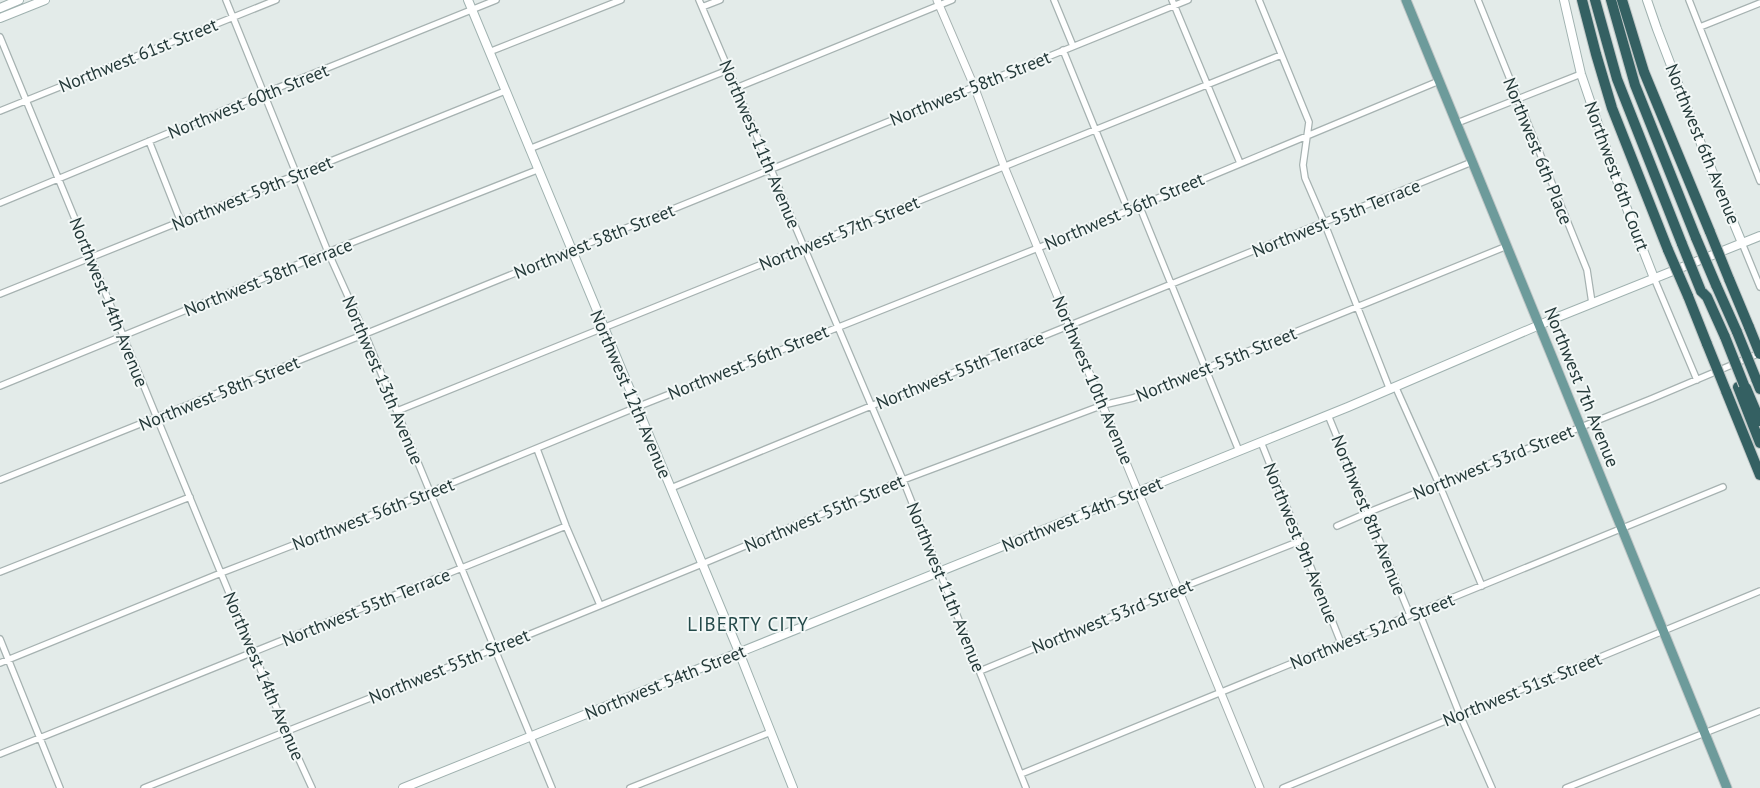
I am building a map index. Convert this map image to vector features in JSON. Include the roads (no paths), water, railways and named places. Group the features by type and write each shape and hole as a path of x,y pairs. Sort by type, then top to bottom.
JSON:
{"highway":[{"path":"1582,0 1612,108 1760,475"},
{"path":"1595,0 1617,79 1701,291 1707,297 1741,386 1760,443"},
{"path":"1611,0 1638,92 1696,238 1758,384"},
{"path":"1622,0 1644,72 1760,354"},
{"path":"1741,386 1760,421"}],"main road":[{"path":"0,8 19,0"},
{"path":"0,18 46,0"},
{"name":"Northwest 12th Avenue","path":"468,0 528,149 739,652 793,788"},
{"name":"Northwest 7th Avenue","path":"1406,0 1726,788"},
{"path":"1564,0 1581,74"},
{"name":"Northwest 6th Avenue","path":"1647,0 1700,140 1742,243"},
{"name":"Northwest 6th Court","path":"1581,74 1624,201 1654,278"},
{"name":"Northwest 54th Street","path":"403,788 1393,389 1539,325 1760,236"}],"street":[{"name":"Northwest 13th Avenue","path":"226,0 328,252 365,334 552,788"},
{"name":"Northwest 61st Street","path":"0,111 276,0"},
{"name":"Northwest 60th Street","path":"0,203 496,0"},
{"path":"489,52 621,0"},
{"name":"Northwest 11th Avenue","path":"699,0 903,480 1026,788"},
{"path":"702,7 720,0"},
{"path":"736,88 938,3 952,0"},
{"path":"1054,0 1073,46"},
{"name":"Northwest 58th Street","path":"0,480 772,169 1173,3 1188,0"},
{"path":"1259,0 1309,122 1303,165 1305,178 1357,308 1393,389 1439,484 1482,586"},
{"name":"Northwest 6th Place","path":"1478,0 1587,270 1592,303"},
{"path":"1689,0 1760,181"},
{"name":"Northwest 10th Avenue","path":"938,3 974,86 1004,166 1260,788"},
{"path":"1173,3 1240,162"},
{"path":"1700,28 1760,3"},
{"name":"Northwest 14th Avenue","path":"0,37 286,731 312,788"},
{"path":"1063,50 1128,210"},
{"name":"Northwest 57th Street","path":"397,411 1281,54"},
{"path":"528,149 728,70"},
{"path":"1457,123 1581,74"},
{"name":"Northwest 56th Street","path":"0,663 221,573 430,492 637,407 1038,248 1240,162 1308,137 1439,81"},
{"name":"Northwest 59th Street","path":"0,294 505,90"},
{"path":"149,141 181,222"},
{"name":"Northwest 55th Terrace","path":"671,488 1472,162"},
{"name":"Northwest 58th Terrace","path":"0,386 328,252 537,170"},
{"name":"Northwest 9th Avenue","path":"1139,205 1170,286 1240,451"},
{"name":"Northwest 6th Avenue","path":"1742,243 1760,287"},
{"name":"Northwest 55th Street","path":"144,788 702,564 903,480 1103,405 1133,398 1507,246"},
{"path":"1654,278 1697,380"},
{"name":"Northwest 53rd Street","path":"1337,526 1760,354"},
{"name":"Northwest 8th Avenue","path":"1328,415 1410,615"},
{"name":"Northwest 9th Avenue","path":"1262,442 1341,643"},
{"path":"537,449 566,526 600,605"},
{"name":"Northwest 52nd Street","path":"1021,774 1723,487"},
{"path":"0,572 190,497"},
{"name":"Northwest 55th Terrace","path":"0,754 566,526"},
{"name":"Northwest 53rd Street","path":"980,671 1300,541"},
{"name":"Northwest 51st Street","path":"1284,788 1760,591"},
{"name":"Northwest 8th Avenue","path":"1418,612 1492,788"},
{"path":"0,639 60,788"},
{"path":"1566,788 1760,711"},
{"path":"630,788 771,732"}],"district":[{"name":"LIBERTY CITY","path":"748,624"}]}
